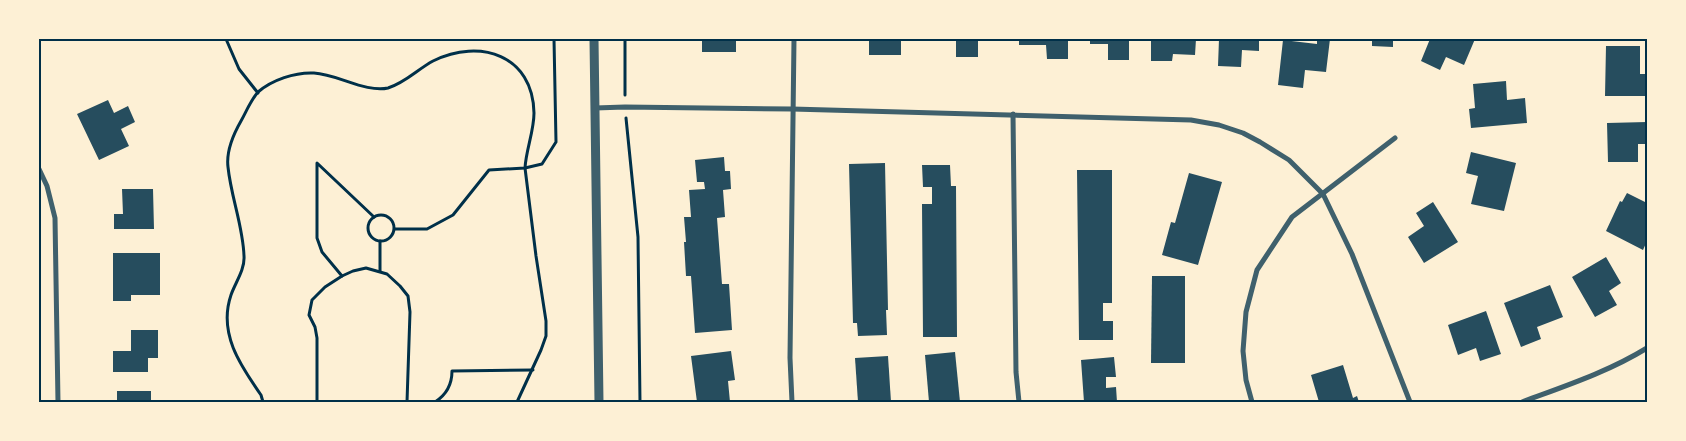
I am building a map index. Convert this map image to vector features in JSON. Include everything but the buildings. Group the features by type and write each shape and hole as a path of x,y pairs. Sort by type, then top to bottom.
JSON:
{"street":[{"path":"594,39 599,402"},
{"path":"792,402 790,358 794,39"},
{"path":"595,108 792,109 1013,114 1191,120 1219,125 1252,137 1289,160 1323,194 1352,254 1410,402"},
{"path":"1013,114 1016,372 1019,402"},
{"path":"1252,402 1246,380 1244,351 1246,312 1257,270 1292,217 1395,138"},
{"path":"39,169 47,186 55,218 58,402"},
{"path":"1522,402 1605,371 1647,348"}],"path":[{"path":"226,39 240,69 258,93"},
{"path":"394,229 427,229 453,215 489,170 525,168 542,164 556,142 554,39"},
{"path":"625,39 625,107 638,237 640,402"},
{"path":"263,402 261,395 234,351 226,320 227,306 244,259 241,229 228,166 228,149 234,134 258,93 272,82 283,78 314,73 332,76 368,87 387,88 401,82 434,61 451,55 482,51 497,54 510,61 520,70 529,84 532,95 534,123 525,168 546,321 546,336 533,370 517,402"},
{"path":"342,276 322,252 317,238 317,163 374,217"},
{"path":"382,214 393,221 394,229 391,237 380,241 375,240 369,233 369,224 374,217 382,214"},
{"path":"380,241 380,271"},
{"path":"317,402 317,338 310,315 312,300 317,294 342,276 366,268 387,274 408,296 410,312 407,402"},
{"path":"435,402 448,390 452,380 452,371 533,370"}]}
